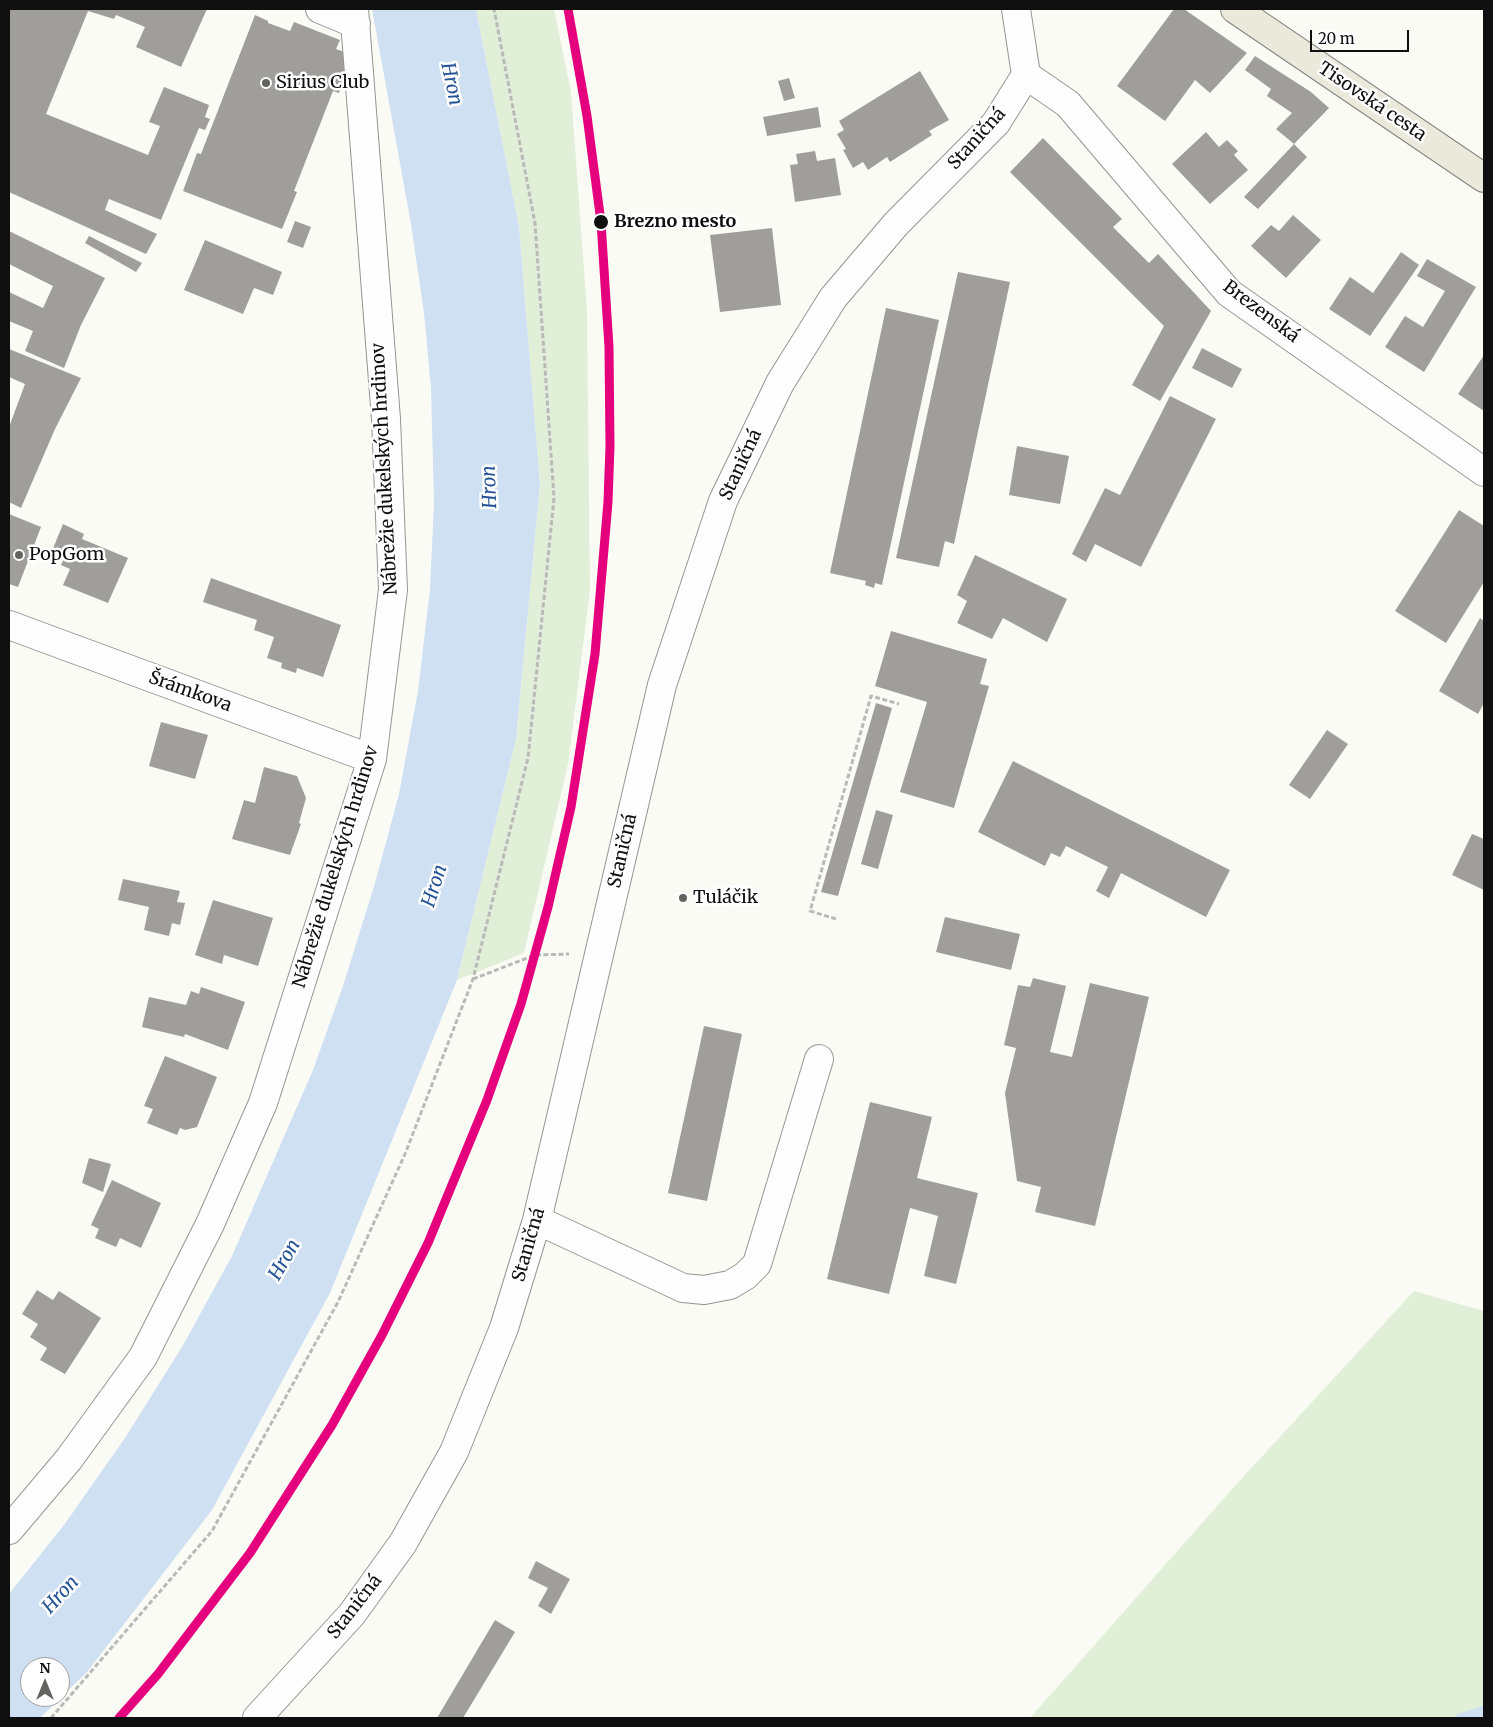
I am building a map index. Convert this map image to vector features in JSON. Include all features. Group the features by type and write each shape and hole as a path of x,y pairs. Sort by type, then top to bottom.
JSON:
{"main road":[{"name":"Tisovská cesta","path":"1235,9 1484,178"}],"street":[{"path":"320,9 355,16"},
{"path":"1016,9 1026,75"},
{"name":"Nábrežie dukelských hrdinov","path":"9,1530 69,1459 143,1357 210,1224 263,1103 372,759 393,590 386,419 355,16"},
{"name":"Brezenská","path":"1026,75 1068,104 1229,292 1484,472"},
{"name":"Staničná","path":"257,1718 352,1614 403,1543 454,1452 504,1328 537,1220 662,685 723,502 780,383 833,298 896,224 996,123 1026,75"},
{"name":"Šrámkova","path":"9,625 372,759"},
{"path":"537,1220 683,1288 704,1290 730,1284 745,1276 757,1264 819,1059"}],"path":[{"path":"52,1718 212,1531 338,1302 405,1154 473,979 528,758 554,498 535,223 494,9"},
{"path":"836,919 810,910 871,696 899,704"},
{"path":"473,979 535,955 599,954"}],"green space":[{"path":"476,9 554,9 571,92 587,311 590,591 568,764 524,953 457,980 516,739 540,484 519,227"},
{"path":"1414,1291 1484,1311 1484,1718 1030,1718 1232,1489"}],"water":[{"name":"Hron","path":"372,9 476,9 519,227 540,484 516,739 457,980 330,1293 212,1510 87,1672 70,1689 70,1657 20,1657 20,1707 51,1707 40,1718 9,1718 9,1594 64,1525 125,1438 182,1347 232,1256 313,1070 343,986 375,883 399,794 418,691 430,589 434,503 431,388 424,313 411,224"}],"building":[{"path":"9,9 207,9 181,67 136,47 145,27 116,15 114,19 88,11 46,114 148,155 160,126 149,122 164,87 209,105 205,117 210,119 205,130 199,128 161,220 109,199 105,210 157,234 146,254 9,192"},
{"path":"1174,9 1184,9 1247,53 1210,93 1195,80 1165,121 1117,86"},
{"path":"255,15 268,21 268,23 290,31 294,22 340,40 336,49 353,55 339,93 333,91 294,191 297,192 282,229 183,191 197,153 201,154"},
{"path":"1255,56 1311,92 1329,108 1294,144 1276,129 1292,113 1267,96 1271,89 1245,70"},
{"path":"920,71 949,120 929,131 932,135 890,162 887,157 868,170 863,162 853,168 843,150 846,149 837,134 844,130 839,121"},
{"path":"789,78 795,98 784,101 778,81"},
{"path":"818,107 821,127 767,136 763,117"},
{"path":"1206,132 1219,147 1227,140 1238,151 1234,155 1248,170 1210,204 1172,164"},
{"path":"1043,138 1122,219 1113,227 1149,263 1158,254 1211,311 1160,401 1132,385 1164,326 1010,172"},
{"path":"1294,144 1307,157 1258,209 1244,197"},
{"path":"815,151 817,161 835,158 841,195 795,202 790,165 798,164 796,154"},
{"path":"1293,215 1321,240 1286,278 1251,246 1271,225 1279,231"},
{"path":"295,221 311,227 303,248 287,242"},
{"path":"772,228 781,305 720,312 710,235"},
{"path":"9,231 105,278 81,325 64,368 25,351 33,331 9,321 9,292 43,308 53,286 9,264"},
{"path":"89,236 142,263 136,272 85,243"},
{"path":"205,240 282,272 273,295 254,288 243,314 184,290"},
{"path":"1401,252 1419,265 1370,336 1329,309 1350,277 1373,293"},
{"path":"1427,259 1476,287 1424,372 1385,347 1405,316 1423,327 1445,291 1417,276"},
{"path":"958,272 1010,282 954,544 945,541 939,567 896,558"},
{"path":"886,308 939,320 882,585 875,583 874,588 865,585 866,581 830,573"},
{"path":"1202,348 1242,369 1232,388 1192,368"},
{"path":"9,349 81,378 55,429 21,508 9,502 9,427 25,384 9,377"},
{"path":"1484,355 1484,411 1458,394"},
{"path":"1170,396 1216,419 1141,567 1095,544 1086,562 1072,554 1105,488 1120,495"},
{"path":"1017,446 1069,456 1060,504 1009,495"},
{"path":"1459,510 1484,526 1484,582 1446,643 1395,611"},
{"name":"PopGom","path":"9,514 41,527 18,587 9,584"},
{"path":"63,524 84,534 82,539 128,558 108,603 63,585 70,569 61,565 65,556 52,551"},
{"path":"975,555 1067,599 1047,642 1003,618 992,639 957,623 967,601 957,595"},
{"path":"211,578 341,625 323,677 297,668 296,673 281,668 282,663 267,658 274,637 254,630 257,620 203,602"},
{"path":"1480,618 1484,621 1484,703 1478,714 1439,691"},
{"path":"891,631 987,659 980,684 989,686 954,808 900,792 927,702 875,686"},
{"path":"876,703 892,708 838,896 821,892"},
{"path":"161,722 208,735 195,779 149,766"},
{"path":"1327,730 1348,744 1310,799 1289,785"},
{"path":"1013,761 1230,870 1206,917 1121,873 1109,898 1096,891 1108,867 1066,846 1060,857 1051,853 1045,866 978,832"},
{"path":"264,767 297,776 306,798 299,823 301,824 290,855 232,839 244,800 255,803"},
{"path":"876,810 893,815 878,869 861,864"},
{"path":"1472,834 1484,839 1484,890 1452,875"},
{"path":"123,879 180,891 177,902 185,903 180,925 172,923 169,936 144,930 149,907 118,900"},
{"path":"213,900 273,918 258,966 224,955 222,964 195,955"},
{"path":"945,917 1020,934 1011,970 936,952"},
{"path":"1033,978 1066,986 1050,1052 1072,1057 1090,983 1149,997 1095,1226 1035,1212 1041,1187 1017,1181 1005,1093 1016,1048 1004,1045 1018,985 1030,987"},
{"path":"201,987 245,1002 228,1050 185,1034 184,1037 142,1027 149,997 186,1005 191,991 199,994"},
{"path":"704,1026 742,1034 707,1201 668,1193"},
{"path":"165,1056 217,1077 197,1127 185,1130 180,1128 177,1135 147,1123 153,1109 144,1106"},
{"path":"870,1102 932,1117 917,1178 978,1193 956,1284 924,1276 938,1216 910,1208 889,1294 827,1279"},
{"path":"89,1158 111,1164 103,1192 82,1183"},
{"path":"112,1180 161,1203 141,1248 120,1238 116,1247 95,1238 99,1229 91,1225"},
{"path":"37,1290 53,1300 59,1291 101,1318 65,1374 40,1360 47,1348 30,1337 38,1324 22,1314"},
{"path":"536,1561 570,1579 551,1614 538,1606 548,1588 528,1578"},
{"path":"495,1620 515,1632 463,1718 437,1718"}],"waterway":[{"path":"1461,1718 1484,1711"}],"transit line":[{"path":"119,1718 158,1674 250,1553 332,1425 382,1335 428,1243 487,1100 521,1004 548,907 571,807 595,654 608,502 610,446 609,347 601,222 587,116 568,9"}],"place":[{"name":"Sirius Club","path":"266,83"},
{"name":"Brezno mesto","path":"601,222"},
{"name":"PopGom","path":"19,555"},
{"name":"Tuláčik","path":"683,898"}]}
